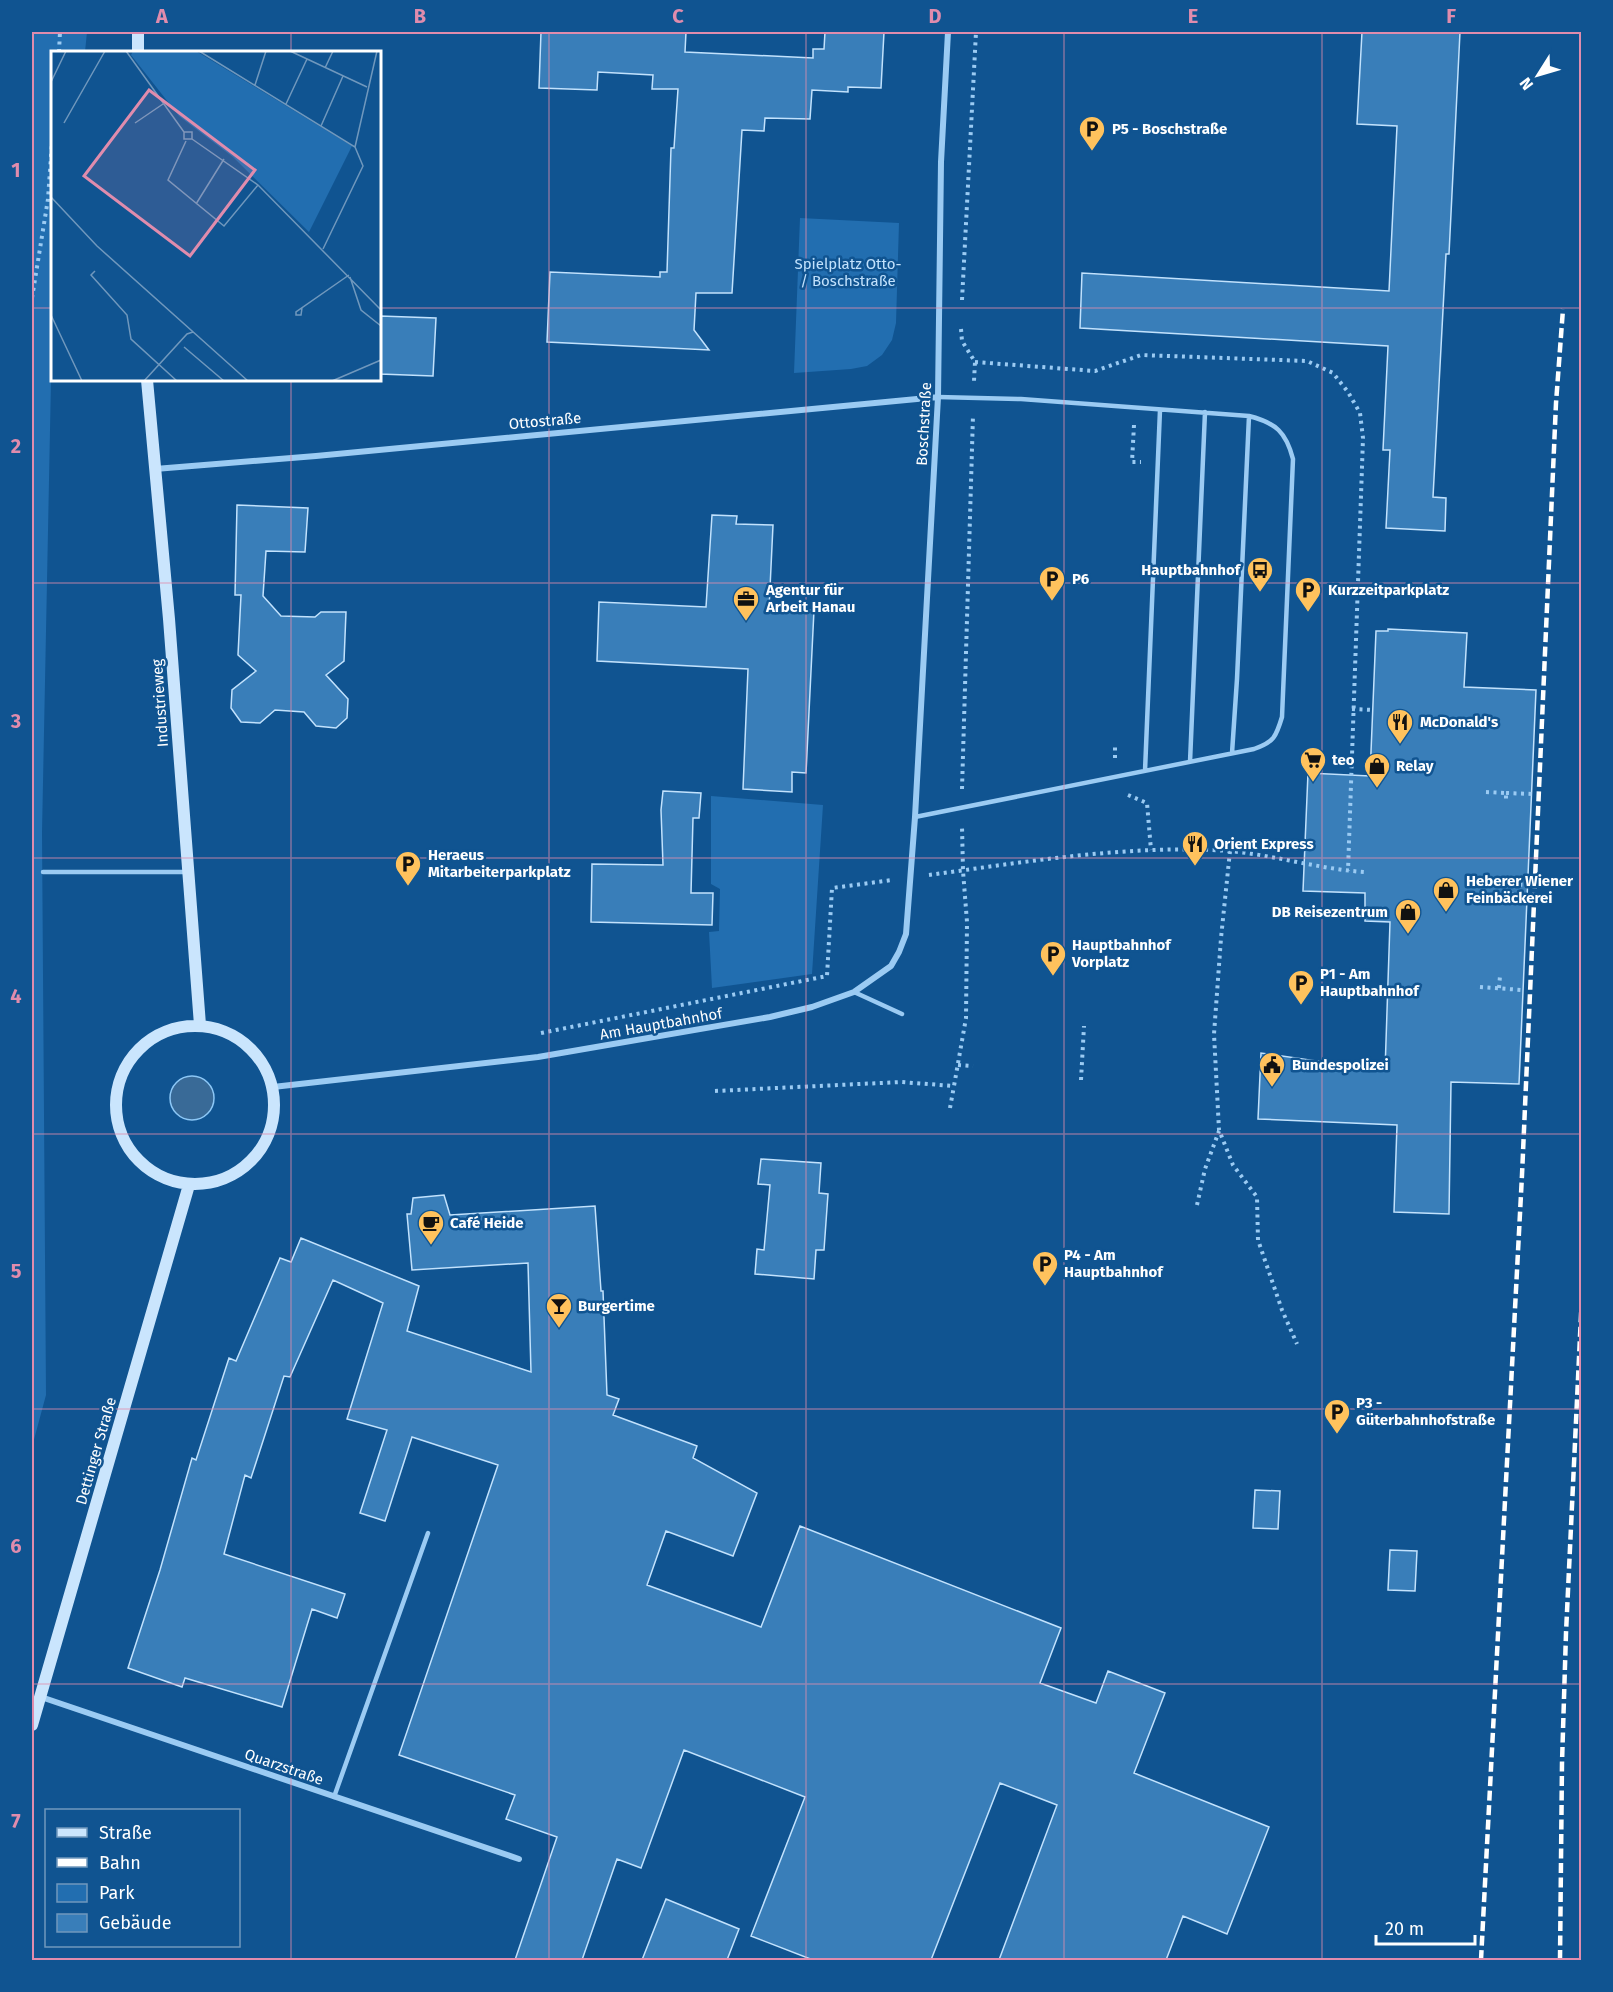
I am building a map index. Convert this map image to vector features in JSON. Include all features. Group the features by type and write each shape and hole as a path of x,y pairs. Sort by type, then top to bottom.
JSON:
{"street":[{"path":"138,32 138,51"},
{"name":"Boschstraße","path":"915,817 938,397 941,162 948,32"},
{"name":"Industrieweg","path":"147,381 169,619 200,1025"},
{"name":"Ottostraße","path":"155,469 938,397"},
{"name":"Am Hauptbahnhof","path":"273,1087 538,1057 770,1017 812,1007 854,992 891,966 906,934 915,817"},
{"path":"200,1025 214,1027 234,1036 258,1057 273,1087 274,1111 270,1134 255,1158 232,1176 208,1184 189,1185 166,1180 149,1171 126,1146 116,1119 116,1092 126,1064 147,1041 167,1030 200,1025"},
{"name":"Dettinger Straße","path":"32,1725 189,1185"},
{"name":"Quarzstraße","path":"41,1697 519,1859"}],"lane":[{"path":"915,817 1269,744 1276,735 1282,717 1293,459 1289,443 1279,430 1267,420 1249,416 1021,399 938,397"},
{"path":"1145,771 1160,410"},
{"path":"1190,762 1204,412"},
{"path":"1232,753 1238,679 1249,416"},
{"path":"43,872 187,872"},
{"path":"854,992 902,1014"},
{"path":"334,1797 428,1533"}],"path":[{"path":"59,51 60,32"},
{"path":"962,310 976,32"},
{"path":"32,298 48,199 51,156"},
{"path":"950,1108 966,1018 967,922 962,807 975,362 962,341 961,321"},
{"path":"975,362 1095,371"},
{"path":"1352,709 1373,710"},
{"path":"1486,792 1532,794"},
{"path":"1122,793 1147,803 1151,850"},
{"path":"1506,793 1506,803"},
{"path":"541,1033 827,976 832,888 1017,862 1151,850 1230,851 1365,872"},
{"path":"1230,851 1214,1034 1219,1130 1233,1165 1257,1197 1258,1240 1282,1310 1297,1344"},
{"path":"1482,882 1527,885"},
{"path":"1511,903 1513,884"},
{"path":"1499,988 1500,976"},
{"path":"1480,987 1522,990"},
{"path":"1081,1080 1084,1026"},
{"path":"958,1065 973,1066"},
{"path":"715,1091 901,1082 954,1086"},
{"path":"1197,1205 1205,1169 1219,1130"}],"green space":[{"path":"32,32 87,32 85,51 51,51 51,380 42,833 46,1395 32,1447"},
{"name":"Spielplatz Otto- / Boschstraße","path":"800,218 899,223 896,323 892,340 882,355 867,366 794,373"},
{"path":"711,796 823,805 812,974 712,988 709,932 719,931 720,889 711,884"}],"shaded area":[{"path":"192,1076 207,1083 214,1098 207,1113 192,1120 177,1113 170,1098 177,1083"}],"building":[{"path":"541,32 686,32 685,52 813,58 813,49 824,49 825,32 884,32 881,88 848,87 848,92 812,90 810,119 765,118 764,131 742,130 732,293 696,293 694,330 709,350 547,342 550,272 660,277 660,272 667,272 671,148 674,148 678,89 652,89 653,75 598,72 597,90 539,88"},
{"path":"1362,32 1460,32 1449,254 1446,254 1433,497 1446,498 1445,531 1386,528 1390,450 1383,450 1388,346 1080,328 1082,273 1389,291 1397,126 1357,124"},
{"path":"381,316 436,318 433,376 381,374"},
{"path":"237,505 308,508 305,552 266,551 263,596 281,616 315,617 321,612 346,612 344,661 326,675 348,699 347,718 336,728 316,726 304,712 275,710 260,723 241,722 231,708 232,690 256,671 238,655 241,595 235,595"},
{"path":"712,515 737,516 736,524 773,525 769,609 814,610 806,773 792,772 792,792 743,789 748,669 597,661 599,602 706,607"},
{"path":"1388,629 1467,633 1464,687 1536,690 1519,1084 1451,1082 1449,1214 1394,1212 1397,1125 1258,1119 1261,1053 1385,1071 1390,922 1365,921 1365,893 1303,891 1308,773 1370,776 1376,631 1388,631"},
{"path":"663,791 701,793 699,818 693,818 691,893 713,893 712,925 591,922 592,864 663,865 661,810"},
{"path":"761,1159 821,1163 819,1193 828,1194 824,1250 816,1250 814,1279 755,1274 757,1249 764,1250 770,1185 758,1184"},
{"path":"444,1195 450,1215 595,1206 601,1291 603,1291 607,1395 619,1399 613,1415 697,1446 693,1458 757,1493 733,1556 666,1531 647,1585 761,1627 800,1526 1061,1628 1040,1683 1096,1703 1108,1671 1165,1693 1134,1773 1269,1827 1227,1934 1183,1916 1166,1960 999,1960 1057,1805 1000,1783 931,1960 813,1960 751,1936 805,1797 684,1750 641,1868 617,1859 582,1960 515,1960 557,1837 506,1819 515,1795 399,1755 498,1465 412,1437 385,1521 360,1513 387,1430 347,1419 383,1303 333,1280 290,1377 284,1376 251,1478 245,1475 224,1554 345,1594 337,1618 312,1609 282,1707 185,1678 182,1687 128,1668 160,1570 192,1458 196,1460 229,1358 236,1361 280,1258 291,1262 301,1238 419,1286 407,1331 531,1372 528,1263 412,1270 407,1214 411,1214 413,1198"},
{"path":"1255,1490 1280,1491 1278,1529 1253,1528"},
{"path":"1390,1550 1417,1551 1415,1591 1388,1590"},
{"path":"666,1899 739,1929 727,1960 642,1960"}],"railway":[{"path":"1481,1960 1522,1175 1556,403 1563,309"},
{"path":"1560,1960 1566,1633 1582,1294"}],"place":[{"name":"P5 - Boschstraße","path":"1092,152"},
{"name":"Hauptbahnhof","path":"1260,593"},
{"name":"P6","path":"1052,602"},
{"name":"Kurzzeitparkplatz","path":"1308,613"},
{"name":"Agentur für Arbeit Hanau","path":"746,622"},
{"name":"McDonald's","path":"1400,745"},
{"name":"teo","path":"1313,783"},
{"name":"Relay","path":"1377,789"},
{"name":"Orient Express","path":"1195,867"},
{"name":"Heraeus Mitarbeiterparkplatz","path":"408,887"},
{"name":"Heberer Wiener Feinbäckerei","path":"1446,913"},
{"name":"DB Reisezentrum","path":"1408,935"},
{"name":"Hauptbahnhof Vorplatz","path":"1053,977"},
{"name":"P1 - Am Hauptbahnhof","path":"1301,1006"},
{"name":"Bundespolizei","path":"1272,1088"},
{"name":"Café Heide","path":"431,1246"},
{"name":"P4 - Am Hauptbahnhof","path":"1045,1287"},
{"name":"Burgertime","path":"559,1329"},
{"name":"P3 - Güterbahnhofstraße","path":"1337,1435"}]}
